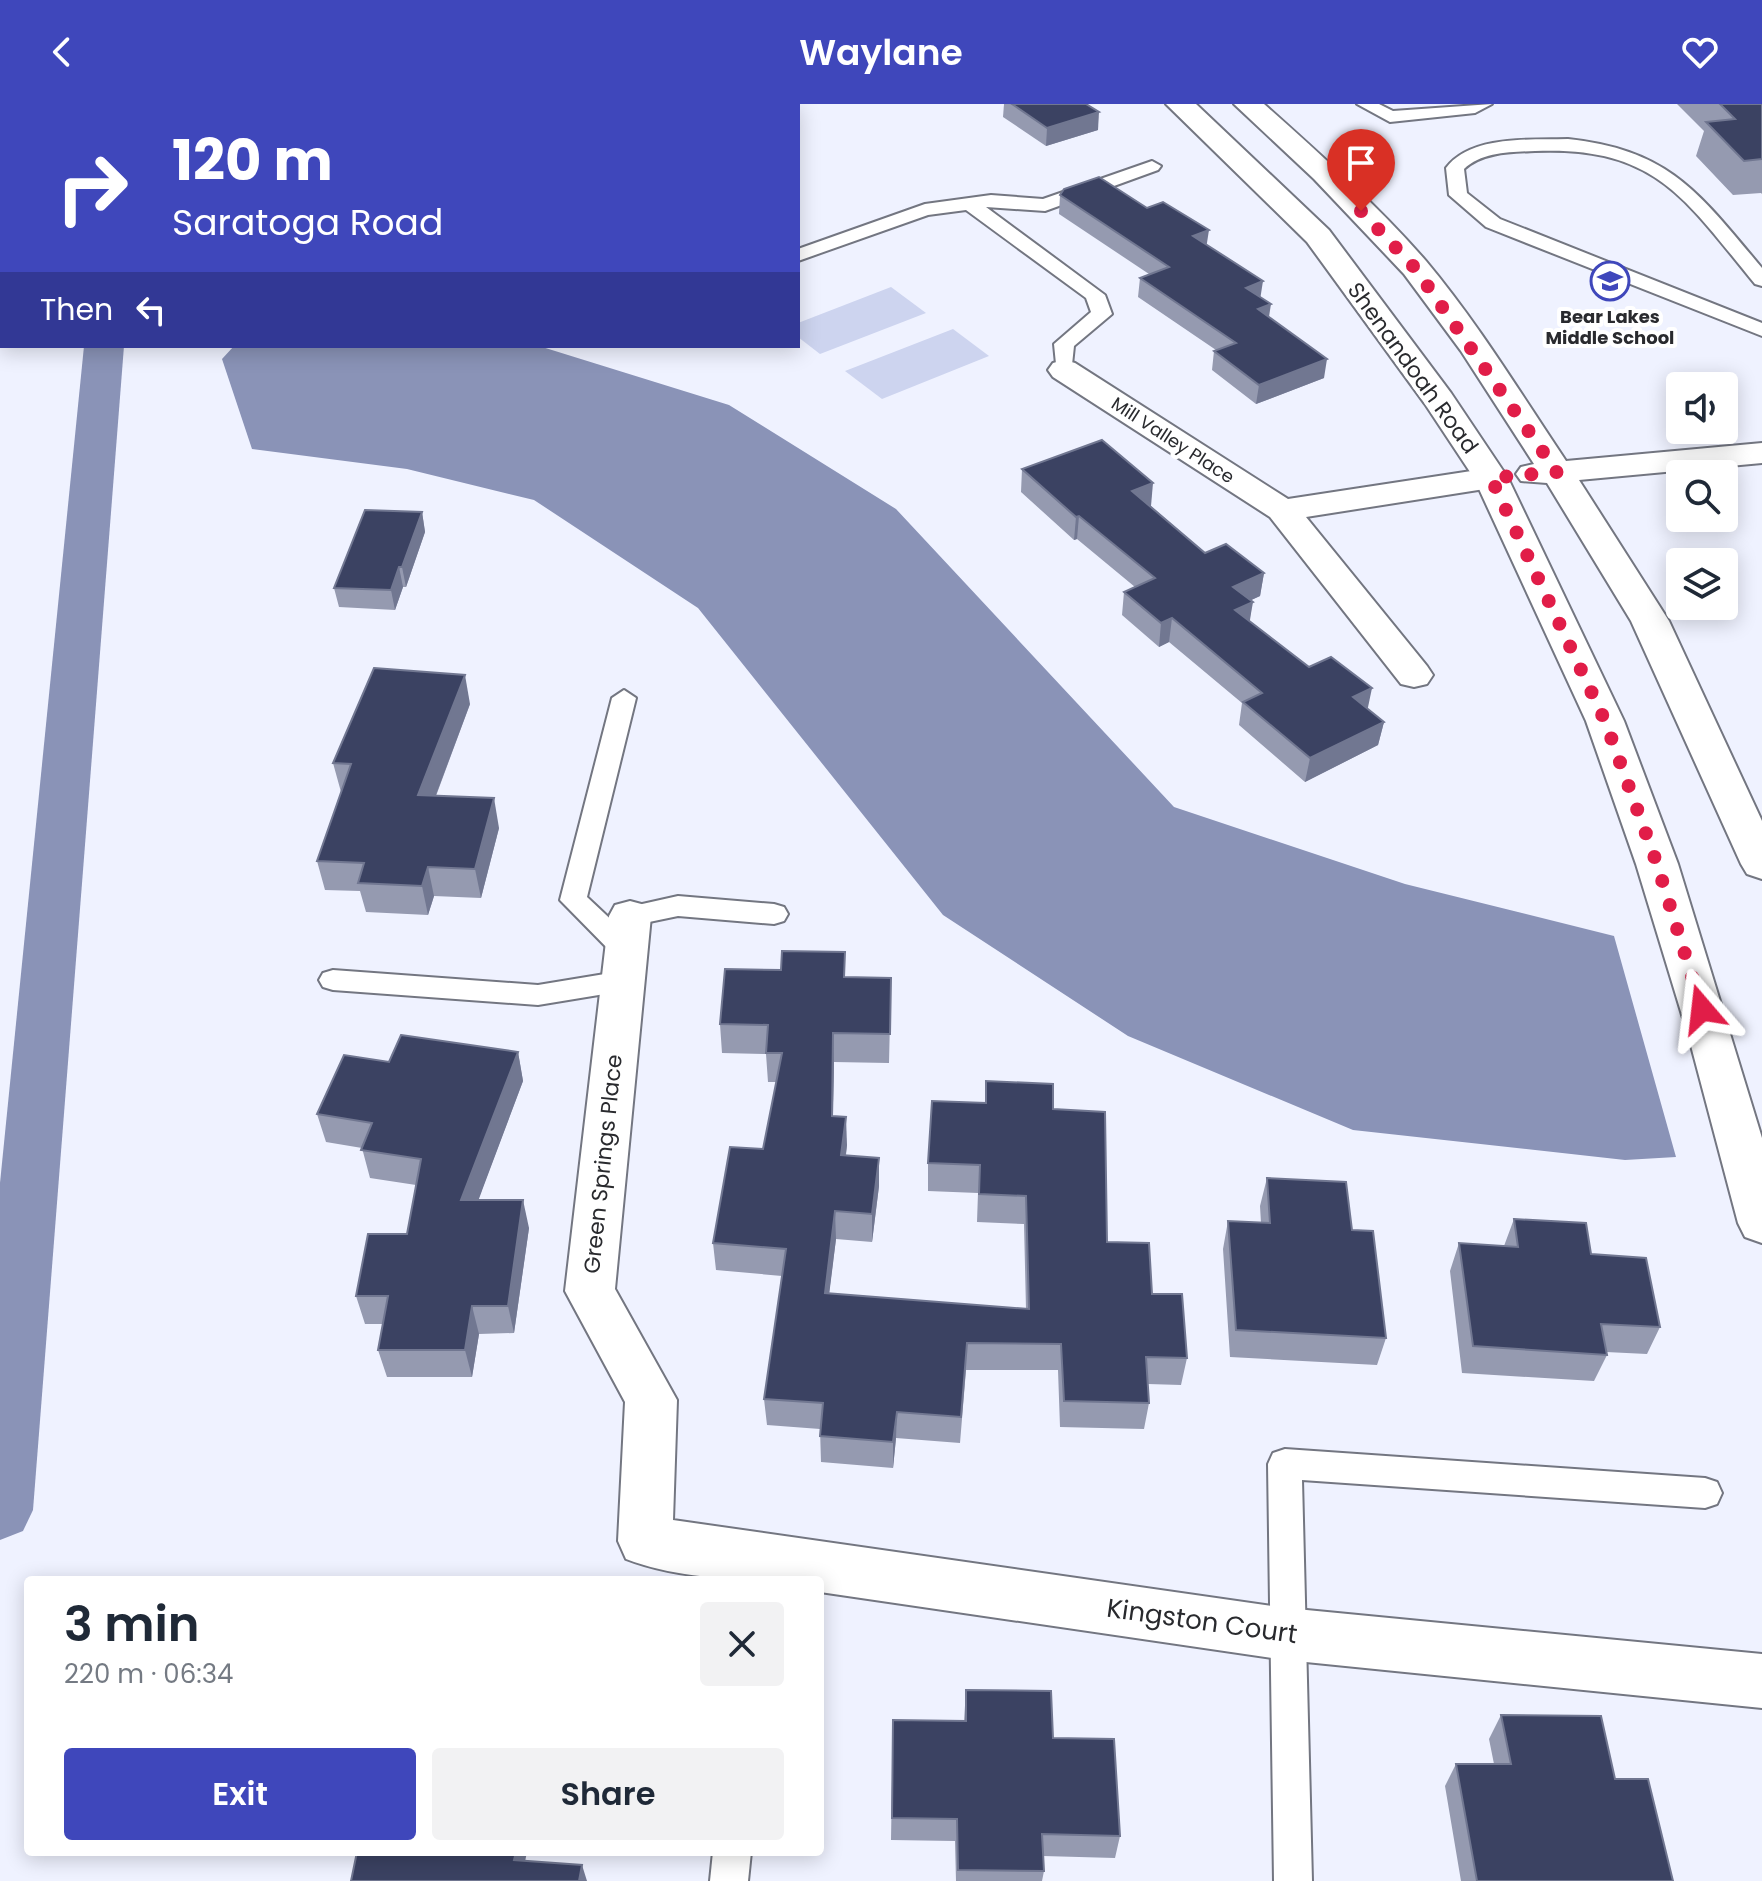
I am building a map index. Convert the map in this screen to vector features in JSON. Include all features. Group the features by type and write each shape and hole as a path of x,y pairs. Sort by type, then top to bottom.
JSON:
{"street":[{"name":"Shenandoah Road","path":"1180,104 1318,236 1439,400 1491,478 1605,721 1641,821 1711,1038 1762,1223"},
{"path":"1248,104 1324,173 1415,268 1557,472 1650,621 1691,716 1762,864"},
{"name":"Mill Valley Place","path":"1064,370 1282,510 1414,675"},
{"path":"1282,510 1491,478 1762,453"},
{"name":"Green Springs Place","path":"627,950 590,1291 651,1400 645,1541"},
{"name":"Kingston Court","path":"645,1541 751,1568 816,1576"},
{"name":"Kingston Court","path":"824,1577 1286,1634 1762,1681"}],"lane":[{"path":"1366,104 1390,117 1475,108 1483,104"},
{"path":"1762,280 1672,179 1632,155 1598,145 1544,144 1486,152 1464,159 1455,168 1458,195 1493,223 1762,330"},
{"path":"800,254 925,210 991,201 1045,205 1152,166"},
{"path":"970,204 1095,295 1102,314 1064,344 1064,370"},
{"path":"624,698 573,900 627,950"},
{"path":"333,980 538,995 627,950 678,906 774,914"},
{"path":"1293,1881 1285,1464 1705,1493"},
{"path":"729,1881 732,1856"}],"shaded area":[{"path":"891,287 926,313 820,354 800,339 800,322"},
{"path":"953,329 989,356 882,399 845,371"},
{"path":"232,348 545,348 729,405 896,509 1174,807 1405,884 1614,936 1676,1157 1625,1160 1353,1130 1128,1036 943,915 698,608 534,500 407,469 252,449 222,359"}],"building":[{"path":"1012,104 1086,104 1099,112 1047,128"},
{"path":"1720,104 1762,104 1762,159 1744,161 1706,122 1735,119"},
{"path":"1099,177 1147,208 1163,202 1209,230 1193,236 1263,281 1246,288 1271,304 1258,309 1327,359 1259,385 1214,351 1236,343 1140,278 1169,267 1060,195 1064,189"},
{"path":"1102,440 1153,483 1132,491 1205,553 1226,544 1264,573 1233,587 1253,602 1235,610 1309,667 1331,657 1372,688 1353,697 1384,722 1310,758 1243,702 1262,693 1172,618 1161,623 1124,592 1155,578 1079,516 1076,517 1022,469"},
{"path":"365,510 422,512 391,590 334,588"},
{"path":"374,668 465,675 418,795 494,798 475,869 428,867 422,886 358,883 364,863 317,861 351,764 333,763"},
{"path":"782,951 845,952 844,977 891,978 890,1034 833,1033 832,1116 846,1117 841,1155 879,1158 872,1214 835,1211 825,1293 1029,1309 1026,1196 979,1194 980,1165 928,1163 932,1101 986,1103 986,1081 1053,1084 1053,1109 1105,1112 1107,1242 1149,1243 1152,1294 1182,1294 1187,1358 1146,1357 1149,1403 1064,1401 1061,1344 967,1343 961,1417 897,1412 893,1442 820,1436 823,1403 764,1399 786,1249 713,1243 730,1147 763,1149 782,1053 766,1053 768,1025 720,1024 725,969 781,970"},
{"path":"401,1035 518,1052 461,1200 523,1200 508,1306 472,1306 465,1350 378,1350 388,1296 356,1296 368,1234 407,1234 421,1159 361,1150 372,1123 317,1114 344,1055 389,1062"},
{"path":"1267,1178 1346,1182 1352,1230 1373,1231 1386,1338 1236,1330 1228,1221 1270,1223"},
{"path":"1514,1219 1586,1223 1591,1254 1646,1258 1660,1327 1601,1324 1607,1355 1473,1346 1459,1243 1518,1247"},
{"path":"966,1690 1051,1691 1053,1738 1114,1739 1120,1836 1042,1834 1044,1871 958,1870 957,1819 892,1818 893,1720 966,1721"},
{"path":"1501,1715 1601,1716 1615,1779 1648,1779 1673,1881 1477,1881 1456,1764 1511,1764"},
{"path":"356,1856 515,1856 514,1860 582,1865 579,1881 351,1881"}],"waterway":[{"path":"0,1510 104,348"}],"place":[{"name":"Bear Lakes Middle School","path":"1610,281"}],"route":[{"path":"1361,211 1415,268 1474,347 1557,472 1491,478 1605,721 1657,864 1702,1009"}]}
